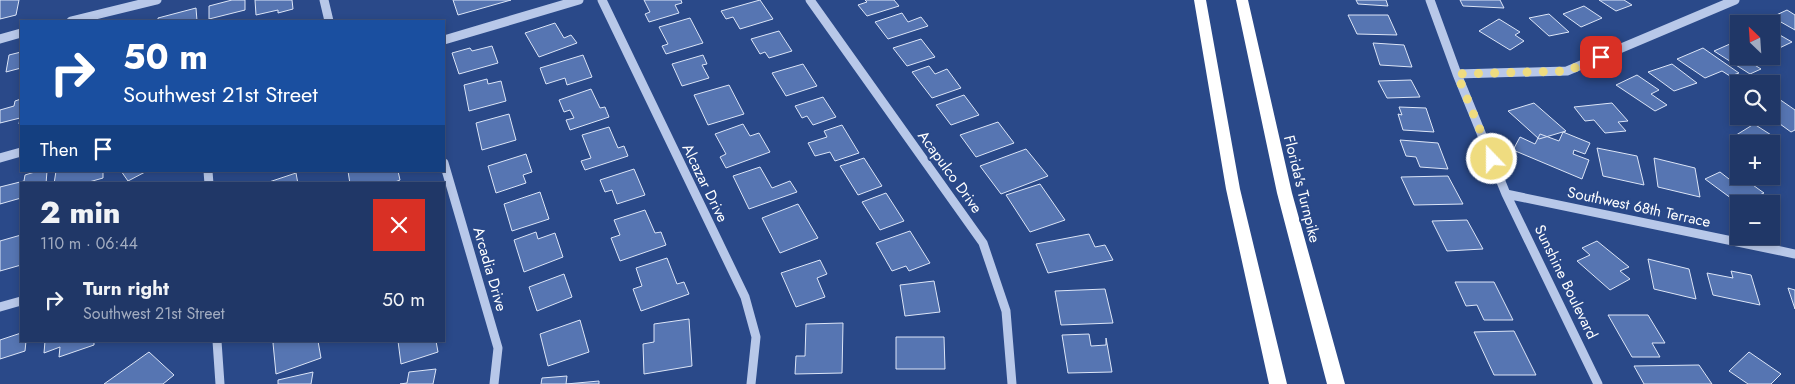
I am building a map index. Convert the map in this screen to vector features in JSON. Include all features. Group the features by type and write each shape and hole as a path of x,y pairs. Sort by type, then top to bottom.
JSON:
{"highway":[{"path":"1200,0 1233,189 1278,384"},
{"name":"Florida's Turnpike","path":"1242,0 1289,214 1336,384"}],"street":[{"path":"75,20 157,0"},
{"path":"324,0 329,20"},
{"path":"445,40 564,2 579,0"},
{"name":"Alcazar Drive","path":"602,0 745,297 756,337 751,384"},
{"name":"Acapulco Drive","path":"810,0 983,243 1006,311 1012,384"},
{"path":"1430,0 1457,74 1506,194"},
{"path":"1457,74 1567,71 1735,0"},
{"path":"0,39 20,33"},
{"path":"0,158 20,152"},
{"name":"Arcadia Drive","path":"445,166 498,348 494,384"},
{"name":"Southwest 68th Terrace","path":"1506,194 1795,254"},
{"name":"Sunshine Boulevard","path":"1506,194 1598,384"},
{"path":"0,307 20,300"},
{"path":"218,342 220,384"}],"building":[{"path":"0,0 19,0 16,15 0,19"},
{"path":"232,0 245,0 245,10 209,19 209,6"},
{"path":"255,0 292,0 293,9 278,13 278,10 256,15"},
{"path":"453,0 511,0 458,15"},
{"path":"644,0 681,0 682,3 675,5 679,13 649,22 645,14 650,12"},
{"path":"760,0 773,19 740,29 733,17 726,19 721,11"},
{"path":"865,0 894,0 899,6 867,16 858,5 867,2"},
{"path":"1356,0 1386,0 1388,6 1358,4"},
{"path":"1460,0 1500,0 1504,8 1463,6"},
{"path":"1599,0 1624,0 1632,5 1616,11"},
{"path":"1584,6 1602,18 1581,27 1563,14"},
{"path":"196,8 197,20 158,20 158,18"},
{"path":"1787,10 1795,15 1795,30 1780,22 1780,15 1776,15"},
{"path":"902,13 908,22 921,17 928,26 888,39 875,22"},
{"path":"1549,14 1569,32 1549,36 1529,18"},
{"path":"1348,15 1388,15 1397,35 1357,34"},
{"path":"690,18 703,43 666,54 662,46 668,44 659,27"},
{"path":"1499,19 1520,32 1515,35 1524,41 1510,50 1479,31"},
{"path":"555,23 564,38 571,35 577,43 539,57 525,33"},
{"path":"779,31 792,51 769,58 765,52 760,54 751,39"},
{"path":"1780,35 1792,42 1780,48"},
{"path":"921,39 935,57 907,66 893,48"},
{"path":"1373,43 1404,45 1412,67 1380,65"},
{"path":"1730,44 1730,61 1714,51"},
{"path":"492,46 498,63 459,74 452,53 470,48 472,51"},
{"path":"1703,48 1739,73 1730,76 1722,71 1705,78 1677,59"},
{"path":"20,52 20,68 6,72 9,55"},
{"path":"583,55 592,77 567,85 565,78 546,84 540,68"},
{"path":"703,55 707,64 702,65 709,78 682,86 672,64"},
{"path":"803,64 817,86 786,96 772,73"},
{"path":"1672,64 1697,83 1674,91 1648,72"},
{"path":"1736,65 1755,65 1761,69 1750,74"},
{"path":"929,66 935,74 947,69 961,88 932,98 912,72"},
{"path":"1637,75 1659,90 1651,94 1667,105 1655,111 1616,85"},
{"path":"487,79 488,84 501,81 506,101 469,111 464,85"},
{"path":"1411,80 1420,97 1387,98 1378,81"},
{"path":"729,85 744,114 708,125 694,95"},
{"path":"591,89 600,108 605,107 609,117 570,130 566,120 574,118 570,110 564,112 559,100"},
{"path":"964,95 979,115 951,125 936,105"},
{"path":"823,97 836,117 813,125 807,116 802,118 795,106"},
{"path":"20,99 20,118 0,123 0,110 14,106 15,101"},
{"path":"1780,100 1795,110 1795,130 1791,132 1780,124"},
{"path":"1534,103 1566,131 1539,139 1508,111"},
{"path":"1612,103 1628,121 1618,122 1626,131 1605,133 1594,120 1585,121 1574,107"},
{"path":"1399,107 1426,108 1434,132 1403,130 1398,114 1402,115"},
{"path":"509,114 516,140 482,150 476,123"},
{"path":"998,122 1014,143 976,157 960,135"},
{"path":"743,124 750,136 759,133 770,152 726,168 720,157 726,154 715,134"},
{"path":"842,125 859,153 835,161 830,152 815,156 808,143 827,137 824,131"},
{"path":"1756,125 1771,135 1736,135"},
{"path":"609,127 618,148 624,146 628,156 585,170 581,161 591,158 582,135"},
{"path":"1563,132 1590,143 1585,154 1574,150 1573,154 1589,160 1582,179 1513,150 1520,137 1535,144 1540,134 1559,141"},
{"path":"1400,140 1438,143 1448,169 1420,167 1416,157 1406,156"},
{"path":"1597,148 1637,156 1644,185 1603,176"},
{"path":"1026,149 1048,176 1001,194 980,166"},
{"path":"526,154 532,172 523,175 526,183 496,193 488,166"},
{"path":"864,158 882,186 858,195 840,166"},
{"path":"1654,158 1695,168 1700,197 1658,187"},
{"path":"760,167 772,188 790,181 797,192 749,209 733,176"},
{"path":"634,169 645,195 617,204 612,190 605,192 600,180"},
{"path":"35,172 47,172 46,182 20,182 24,181 25,175"},
{"path":"56,172 103,172 103,178 89,182 54,182"},
{"path":"122,172 145,172 128,181"},
{"path":"348,172 398,172 400,180 395,182 350,182"},
{"path":"1720,172 1730,179 1730,185 1753,185 1764,193 1759,195 1730,195 1730,197 1705,179"},
{"path":"296,173 298,182 269,182"},
{"path":"1448,176 1463,204 1414,205 1401,177"},
{"path":"20,182 20,198 0,204 0,187"},
{"path":"1040,184 1065,220 1030,232 1006,195"},
{"path":"540,192 549,219 512,231 504,204"},
{"path":"886,193 904,221 880,230 862,202"},
{"path":"798,204 818,238 780,253 762,218"},
{"path":"645,210 655,233 661,232 666,245 620,261 611,238 620,235 614,220"},
{"path":"1467,220 1483,249 1447,251 1432,221"},
{"path":"910,231 930,263 909,271 906,266 892,271 876,243"},
{"path":"536,232 538,239 555,233 563,257 524,272 514,240"},
{"path":"1089,234 1095,247 1105,245 1113,260 1048,273 1036,244"},
{"path":"20,235 20,265 0,271 0,241"},
{"path":"1597,241 1629,267 1620,271 1630,279 1610,290 1577,261 1590,255 1582,248"},
{"path":"667,258 677,284 684,282 689,294 641,311 633,289 642,286 636,268"},
{"path":"1648,259 1689,269 1696,299 1654,289"},
{"path":"820,260 827,274 817,278 825,297 796,307 781,273"},
{"path":"1731,271 1751,275 1760,305 1713,295 1707,273 1733,278"},
{"path":"564,274 572,297 537,311 529,287"},
{"path":"934,281 940,312 905,316 900,285"},
{"path":"1455,282 1494,282 1513,320 1484,320 1477,305 1466,306"},
{"path":"1788,288 1795,290 1795,309"},
{"path":"1105,289 1113,323 1061,325 1055,291"},
{"path":"1608,315 1648,315 1665,343 1652,343 1660,357 1632,357"},
{"path":"689,319 692,366 644,374 643,344 654,342 654,324"},
{"path":"580,320 589,352 548,366 540,334"},
{"path":"843,323 842,373 795,374 796,356 805,356 806,324"},
{"path":"1514,331 1536,375 1494,375 1474,332"},
{"path":"20,333 20,342 26,342 25,351 0,359 0,340"},
{"path":"1089,334 1091,346 1106,345 1106,338 1112,372 1068,373 1062,335"},
{"path":"896,337 944,337 945,369 896,369"},
{"path":"45,342 94,342 94,345 59,357 60,347 44,353"},
{"path":"318,342 321,358 276,374 273,343"},
{"path":"398,342 436,342 438,352 401,364"},
{"path":"149,352 174,375 163,384 104,384"},
{"path":"1749,352 1781,374 1771,384 1748,384 1729,371"},
{"path":"1699,365 1712,384 1644,384 1634,366"},
{"path":"436,369 433,384 400,384 407,383 409,372"},
{"path":"313,372 311,384 278,384 278,380"},
{"path":"567,376 566,384 541,384 542,378"},
{"path":"599,381 599,384 566,384"}],"route":[{"path":"1492,159 1457,74 1567,71 1601,57"}]}
